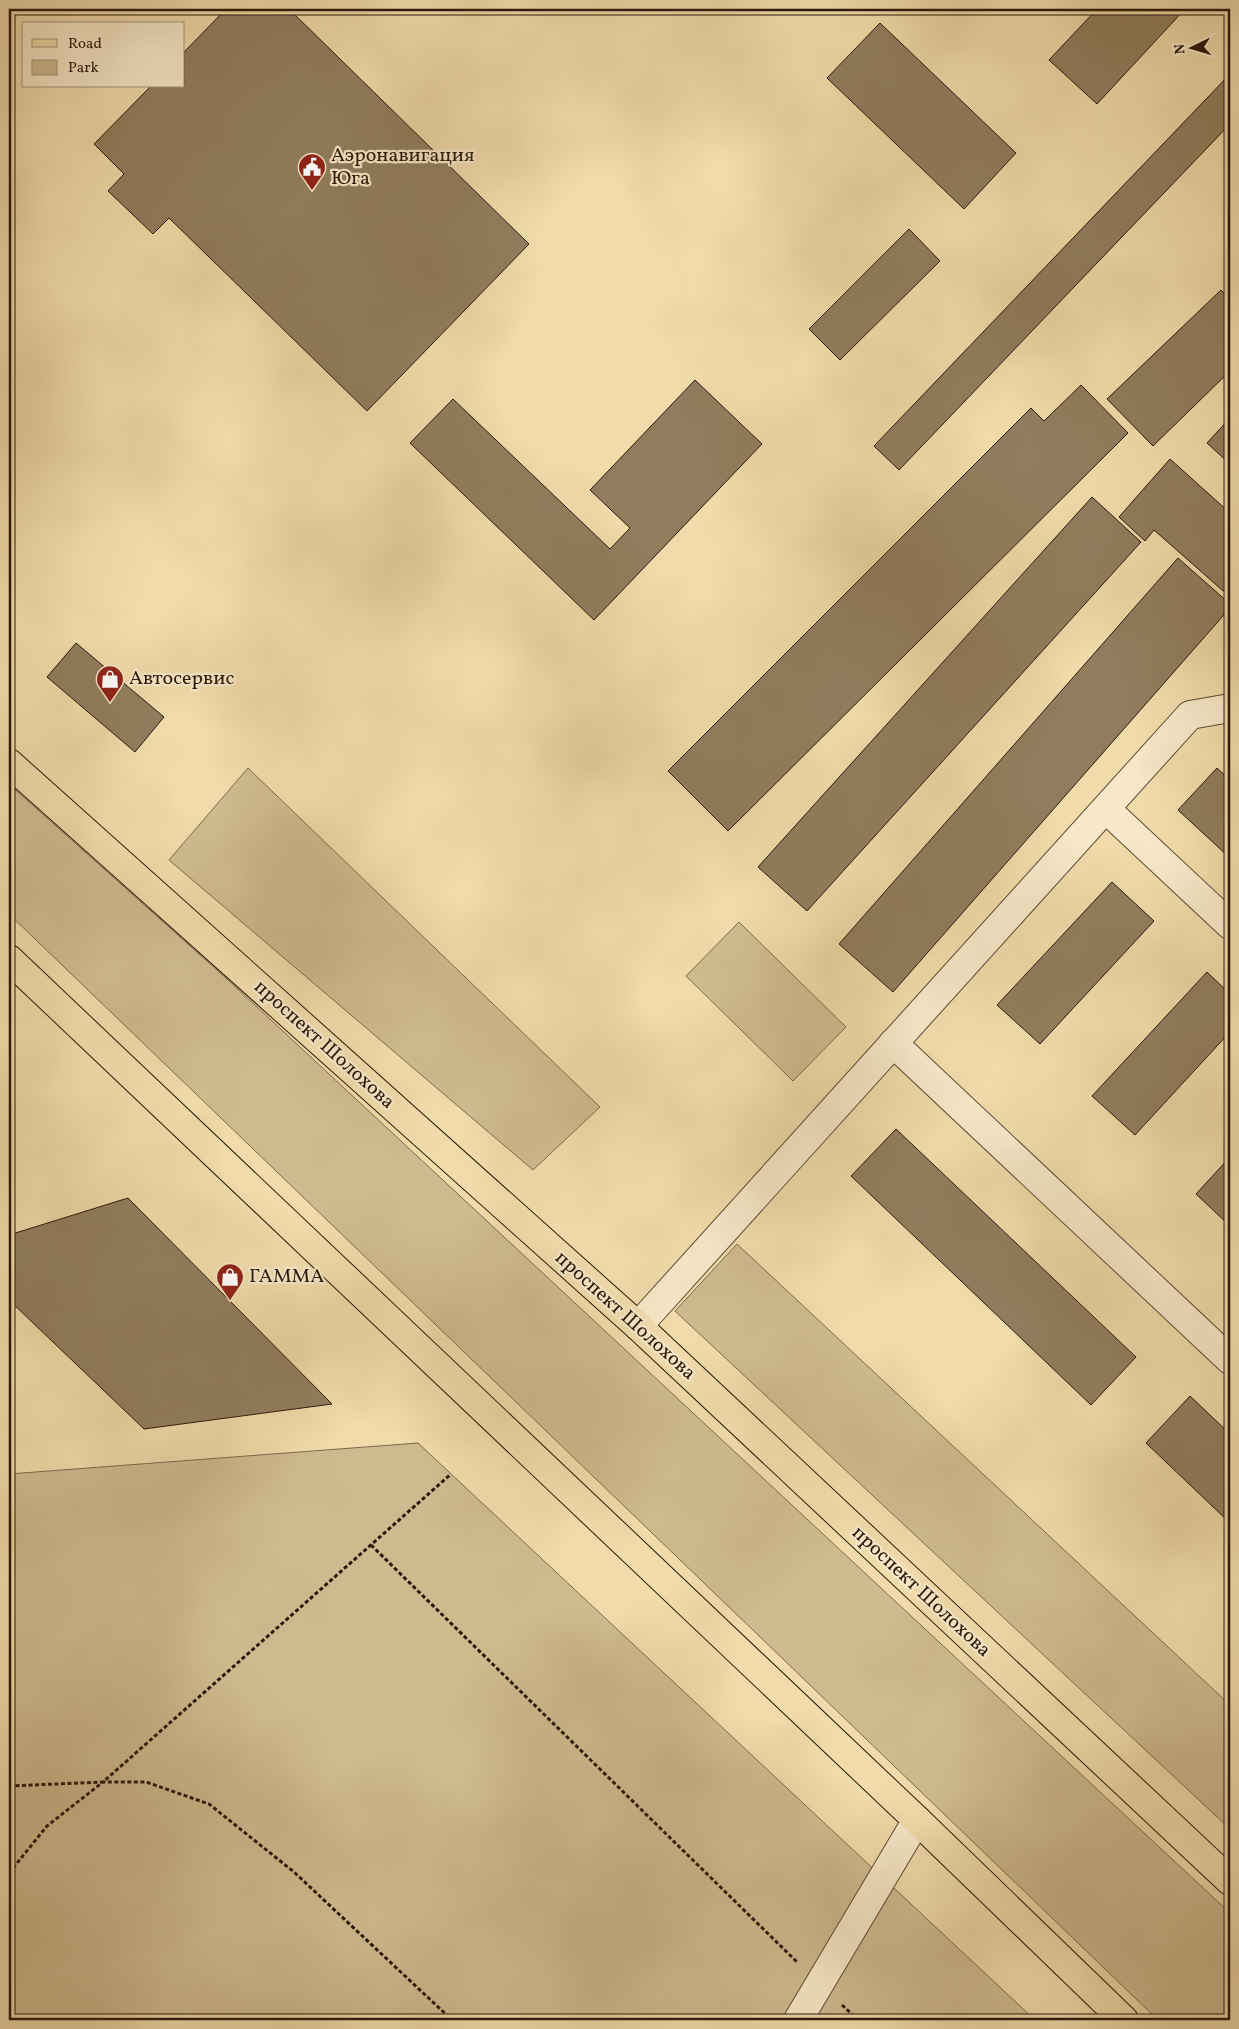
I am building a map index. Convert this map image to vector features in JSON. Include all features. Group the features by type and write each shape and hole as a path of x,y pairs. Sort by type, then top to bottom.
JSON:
{"main road":[{"name":"проспект Шолохова","path":"9,763 638,1326 1230,1881"},
{"path":"9,959 917,1820 1124,2020"}],"street":[{"path":"638,1326 1190,715 1230,708"},
{"path":"1106,809 1230,925"},
{"path":"893,1043 1230,1360"},
{"path":"798,2020 917,1820"}],"path":[{"path":"9,1873 47,1826 102,1782 451,1474"},
{"path":"371,1545 858,2020"},
{"path":"9,1786 146,1782 209,1804 294,1872 452,2020"}],"green space":[{"path":"248,768 600,1107 533,1170 169,860"},
{"path":"9,784 227,979 1230,1913 1230,2020 1158,2020 9,914"},
{"path":"739,922 846,1027 793,1081 686,976"},
{"path":"737,1244 1230,1705 1230,1829 675,1311"},
{"path":"418,1443 1035,2020 9,2020 9,1474"}],"building":[{"path":"226,9 289,9 529,244 367,411 169,218 153,234 108,191 124,174 94,144 149,88 185,88 185,51"},
{"path":"484,9 494,9 489,14"},
{"path":"1097,9 1185,9 1097,104 1049,60"},
{"path":"880,23 1016,153 964,209 827,78"},
{"path":"1230,74 1230,124 899,470 874,446"},
{"path":"909,229 940,261 840,360 809,329"},
{"path":"1221,290 1230,300 1230,371 1153,446 1107,399"},
{"path":"695,380 762,444 594,620 410,443 453,399 610,549 630,528 590,490"},
{"path":"1081,385 1128,433 728,831 668,771 1031,408 1044,421"},
{"path":"1230,418 1230,464 1207,443"},
{"path":"1170,459 1230,513 1230,597 1154,530 1145,541 1119,517"},
{"path":"1092,497 1141,542 807,911 758,867"},
{"path":"1178,558 1230,604 1230,608 893,992 839,944"},
{"path":"76,643 164,717 135,752 47,677"},
{"path":"1217,768 1230,780 1230,858 1178,810"},
{"path":"1112,882 1154,921 1040,1044 997,1005"},
{"path":"1207,972 1230,994 1230,1032 1135,1135 1092,1096"},
{"path":"896,1129 1136,1357 1091,1405 851,1176"},
{"path":"1230,1157 1230,1226 1196,1194"},
{"path":"128,1198 332,1404 144,1429 9,1300 9,1235"},
{"path":"1190,1396 1230,1434 1230,1523 1146,1443"}],"place":[{"name":"Аэронавигация Юга","path":"312,191"},
{"name":"Автосервис","path":"110,703"},
{"name":"ГАММА","path":"230,1301"}]}
